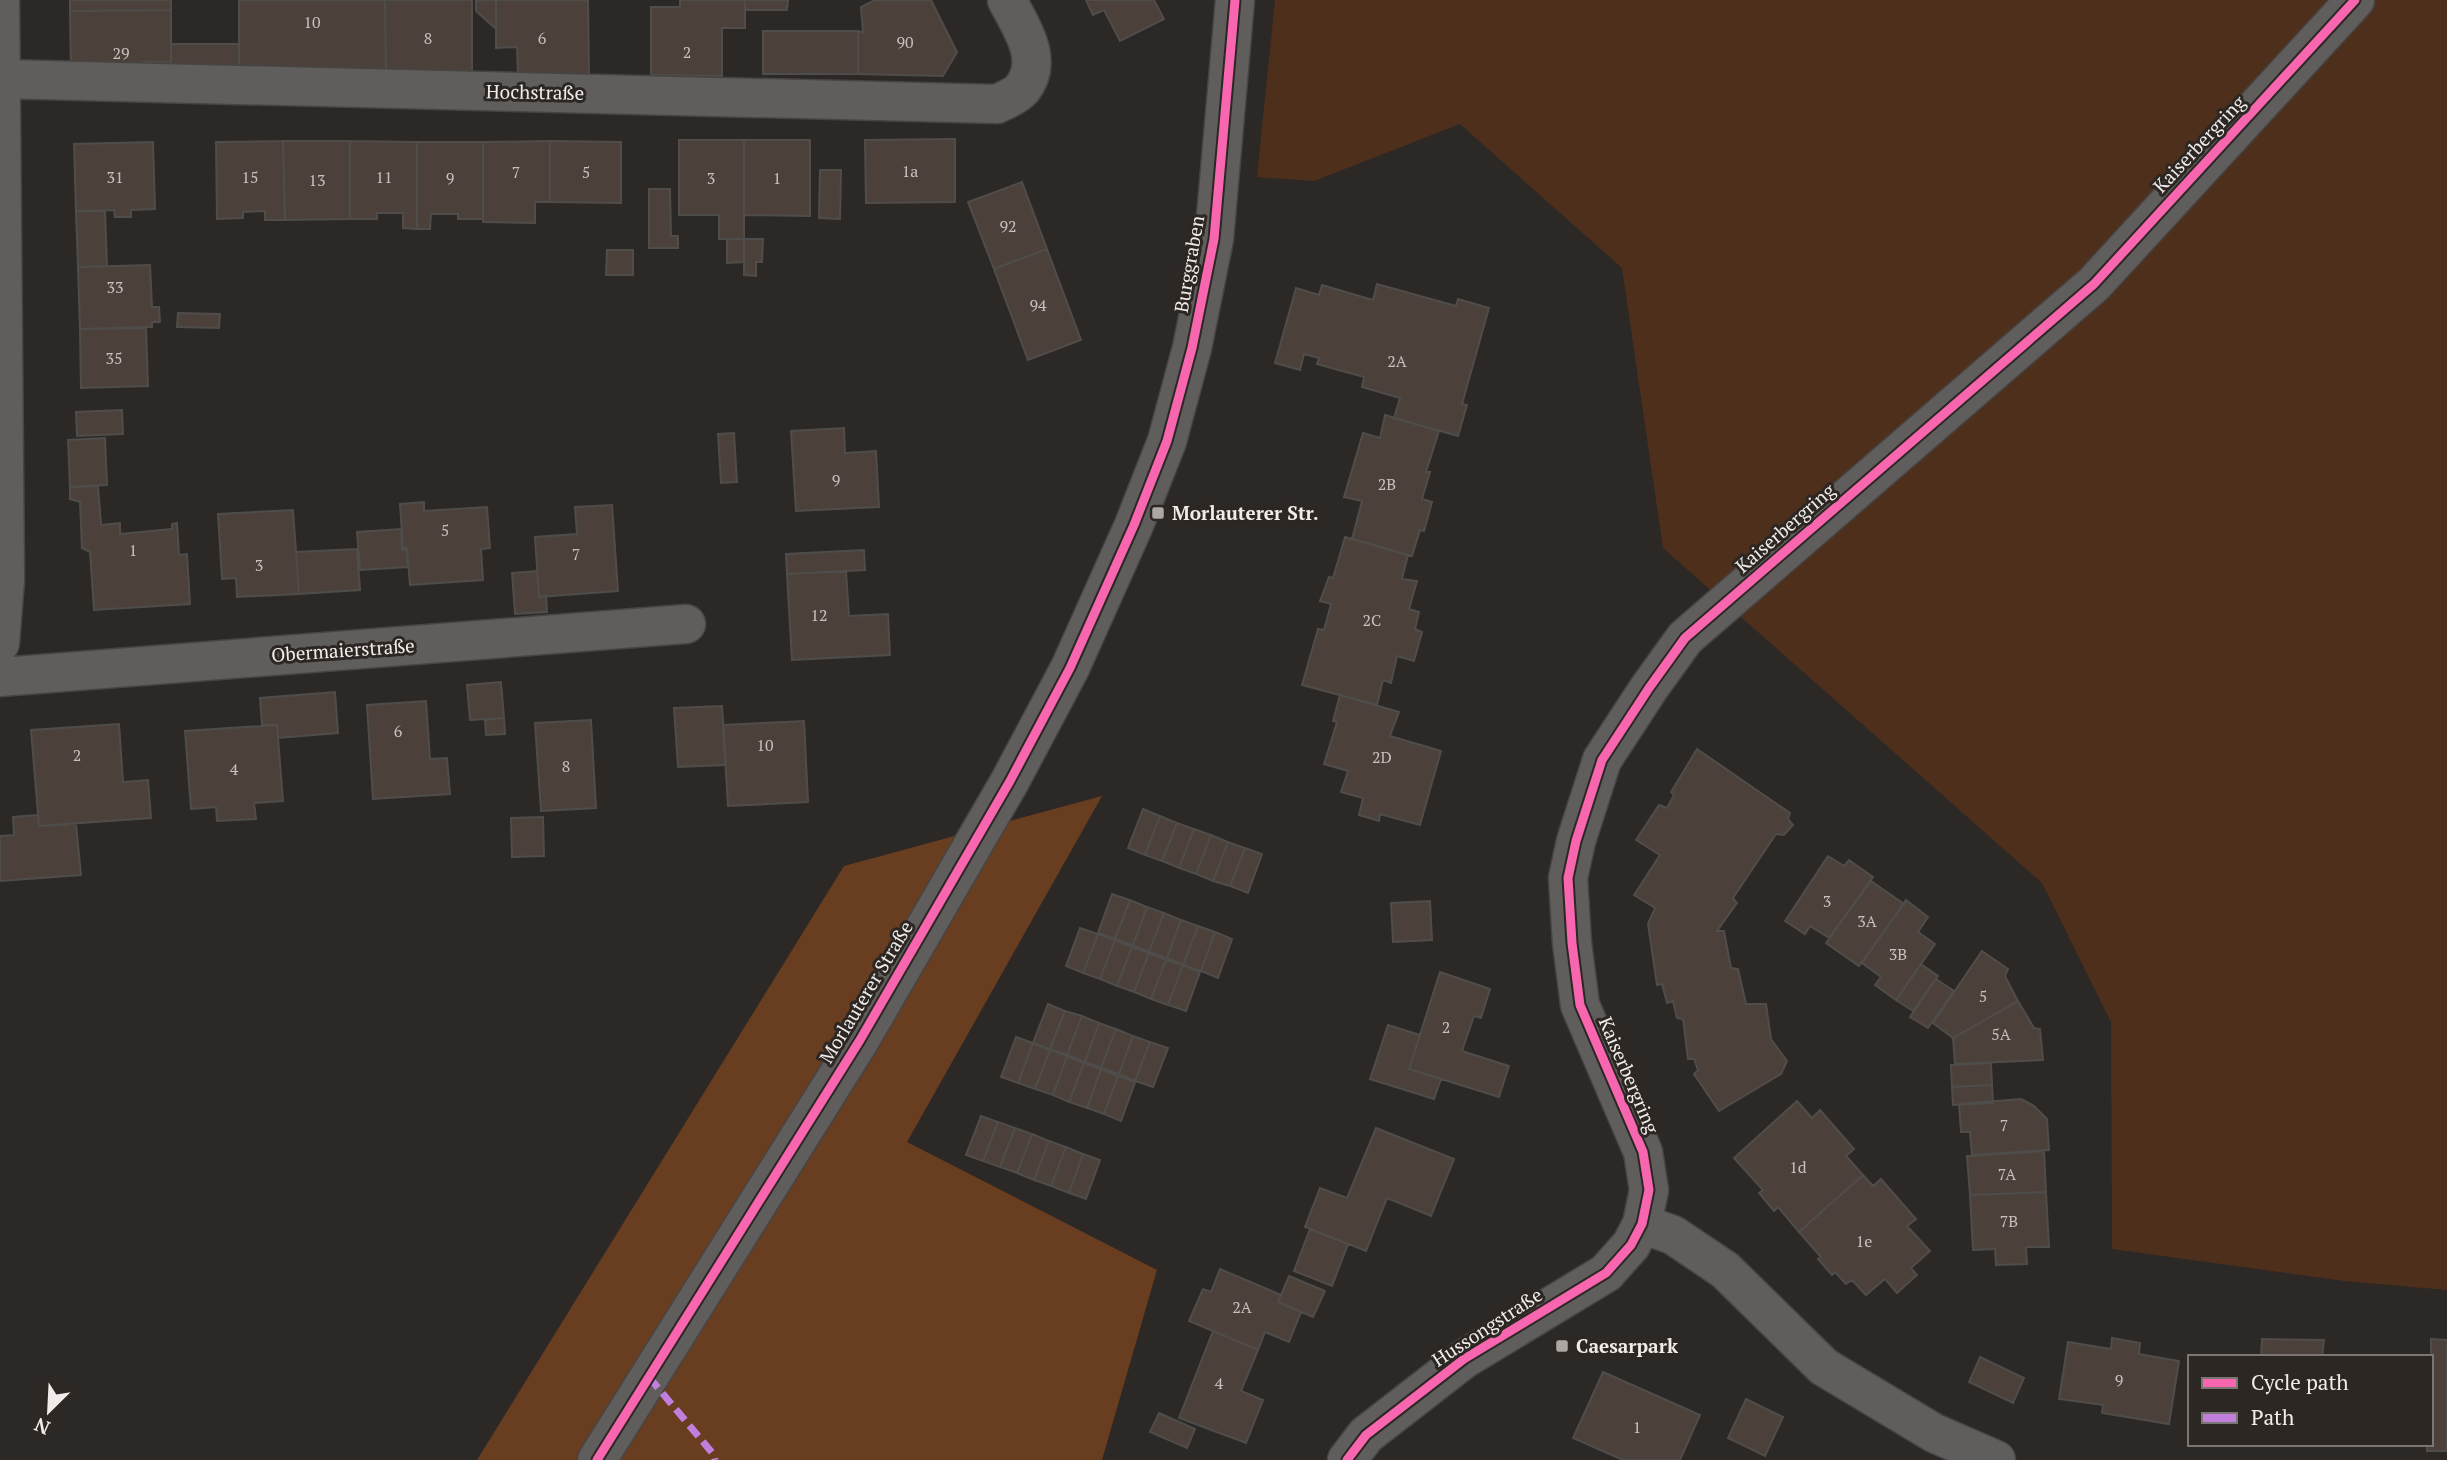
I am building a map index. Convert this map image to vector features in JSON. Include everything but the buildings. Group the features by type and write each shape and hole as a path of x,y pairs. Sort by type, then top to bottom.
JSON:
{"street":[{"path":"0,0 2,485 5,580 0,643"},
{"name":"Hochstraße","path":"2,79 997,104 1021,91 1030,72 1031,48 1007,0"},
{"name":"Burggraben","path":"1133,525 1167,441 1192,348 1214,239 1236,0"},
{"name":"Kaiserbergring","path":"1642,1224 1649,1190 1643,1152 1580,1005 1572,943 1568,878 1576,841 1602,760 1648,688 1685,638 2094,284 2356,0"},
{"name":"Morlauterer Straße","path":"597,1460 860,1040 1010,781 1070,668 1133,525"},
{"name":"Obermaierstraße","path":"0,677 686,624"},
{"path":"1642,1224 1673,1235 1726,1270 1824,1367 1934,1433 1996,1460"},
{"name":"Hussongstraße","path":"1348,1460 1366,1435 1464,1359 1606,1273 1631,1245 1642,1224"}],"shaded area":[{"path":"1275,0 2447,0 2447,1290 2344,1281 2112,1249 2111,1022 2042,883 1663,548 1622,268 1460,124 1314,181 1257,177"},
{"path":"1102,796 907,1142 1157,1270 1102,1460 477,1460 844,866"}],"marked path":[{"path":"649,1377 714,1455 715,1460"}],"cycle path":[{"path":"597,1460 860,1040 1010,781 1070,668 1134,525 1167,441 1192,348 1214,239 1235,0"},
{"path":"1347,1460 1366,1435 1464,1359 1606,1273 1631,1245 1642,1224 1649,1190 1643,1152 1580,1005 1572,943 1568,878 1576,841 1602,760 1649,688 1685,638 2094,284 2355,0"}],"place":[{"name":"Morlauterer Str.","path":"1158,513"},
{"name":"Caesarpark","path":"1562,1346"}]}
